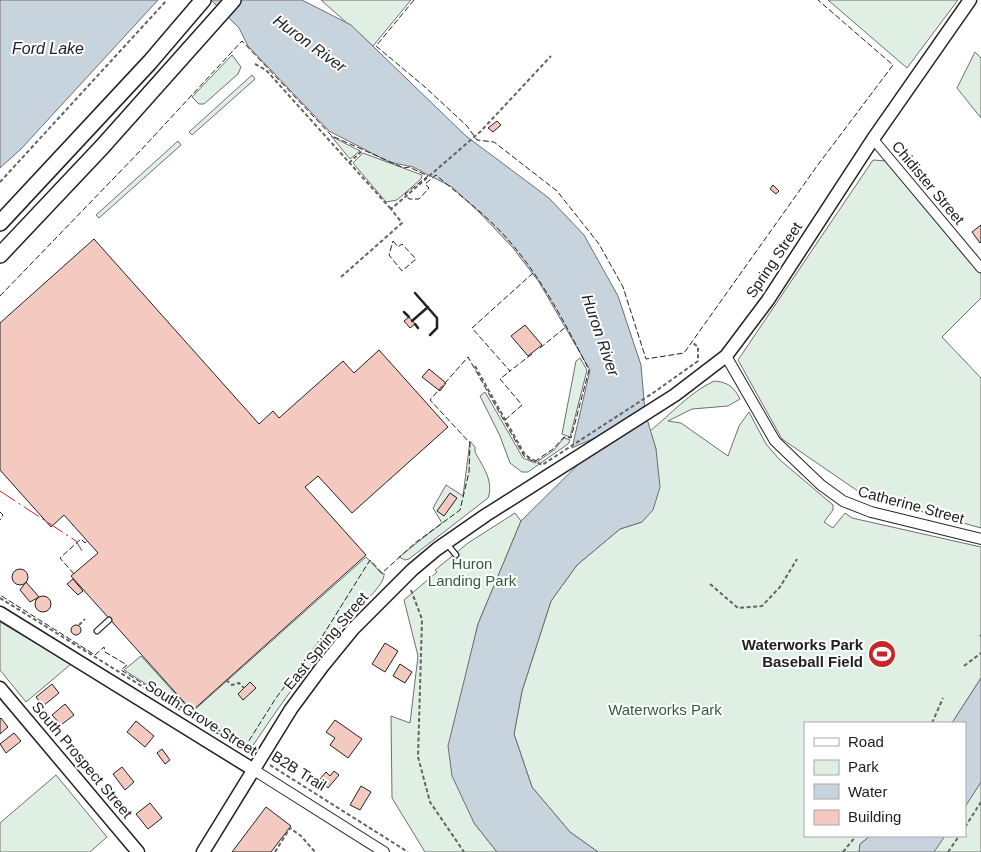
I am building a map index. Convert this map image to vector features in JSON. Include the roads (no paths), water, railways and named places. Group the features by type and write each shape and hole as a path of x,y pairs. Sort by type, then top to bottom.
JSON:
{"highway":[{"path":"0,255 102,147 233,0"},
{"path":"0,223 150,62 202,1"}],"main road":[{"name":"Spring Street","path":"544,471 675,395 726,356 768,300 874,139 970,0"},
{"name":"East Spring Street","path":"202,852 291,709 353,629 412,570 544,471"},
{"name":"South Grove Street","path":"0,613 257,765"},
{"name":"South Prospect Street","path":"0,688 138,852"}],"street":[{"name":"Chidister Street","path":"874,139 981,268"},
{"name":"Catherine Street","path":"726,356 775,441 821,484 843,501 871,512 981,539"},
{"name":"South Grove Street","path":"257,765 384,852"}],"lane":[{"path":"446,543 456,555"},
{"path":"97,631 109,620"}],"water":[{"name":"Ford Lake","path":"0,0 158,0 21,149 0,168"},
{"name":"Huron River","path":"211,0 302,0 351,25 466,136 549,198 584,235 618,296 641,365 645,412 656,449 660,487 653,510 642,522 620,529 577,565 551,601 522,691 514,734 532,787 570,832 598,852 497,852 474,823 452,776 448,746 478,624 521,521 613,430 572,448 590,370 539,282 513,248 479,212 452,187 413,167 389,162 329,131 248,46 239,28"},
{"path":"981,678 981,782 966,805 966,722 953,722"},
{"path":"869,837 944,837 934,852 859,852 860,844"}],"place":[{"name":"Waterworks Park Baseball Field","path":"882,654"}],"park label":[{"name":"Huron Landing Park","path":"472,572"},
{"name":"Waterworks Park","path":"665,710"}]}
